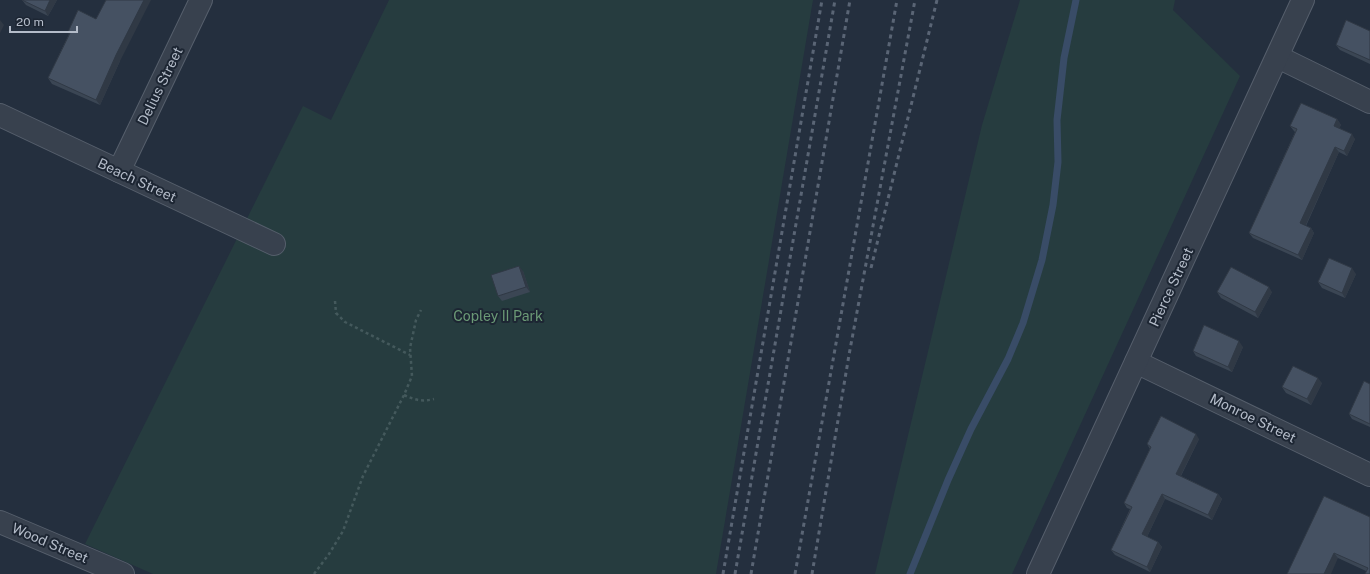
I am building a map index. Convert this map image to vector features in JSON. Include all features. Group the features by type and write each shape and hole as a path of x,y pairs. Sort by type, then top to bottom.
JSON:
{"street":[{"name":"Delius Street","path":"119,171 201,0"},
{"name":"Pierce Street","path":"1038,574 1303,0"},
{"path":"1278,57 1370,102"},
{"name":"Beach Street","path":"0,115 274,244"},
{"name":"Monroe Street","path":"1136,362 1370,475"},
{"name":"Wood Street","path":"0,522 123,574"}],"path":[{"path":"336,301 336,313 345,322 410,355"},
{"path":"314,574 329,554 343,531 363,476 412,376 410,348 416,320 421,310"},
{"path":"404,395 418,401 428,401 434,399"}],"green space":[{"name":"Copley II Park","path":"389,0 813,0 716,574 153,574 85,544 303,106 331,120"},
{"path":"1020,0 1175,0 1173,10 1240,76 1012,574 875,574 982,125"}],"building":[{"path":"22,0 50,0 45,11"},
{"path":"106,0 144,0 116,55 96,100 48,78 70,33 68,32 78,10 96,19"},
{"path":"1346,20 1370,31 1370,60 1336,45"},
{"path":"1301,103 1337,119 1334,126 1352,134 1344,151 1335,147 1300,223 1311,228 1298,255 1249,233 1297,129 1290,126"},
{"path":"1329,258 1352,268 1342,293 1318,282"},
{"path":"519,266 526,287 498,296 491,275"},
{"path":"1231,267 1269,287 1255,312 1217,292"},
{"path":"1204,325 1239,341 1228,367 1193,351"},
{"path":"1293,366 1318,378 1307,399 1282,387"},
{"path":"1364,381 1370,384 1370,424 1349,414"},
{"path":"1161,416 1196,434 1176,474 1218,494 1208,515 1162,494 1142,534 1158,542 1147,567 1111,550 1132,507 1124,503 1151,447 1147,444"},
{"path":"1324,496 1370,517 1370,574 1365,574 1368,568 1334,553 1324,574 1287,574"}],"waterway":[{"path":"910,574 948,480 971,429 1008,359 1023,323 1042,260 1053,205 1058,162 1057,120 1064,58 1076,0"}],"railway":[{"path":"723,574 822,0"},
{"path":"735,574 835,0"},
{"path":"751,574 850,0"},
{"path":"795,574 897,0"},
{"path":"812,574 849,355 915,0"},
{"path":"871,268 937,0"}]}
